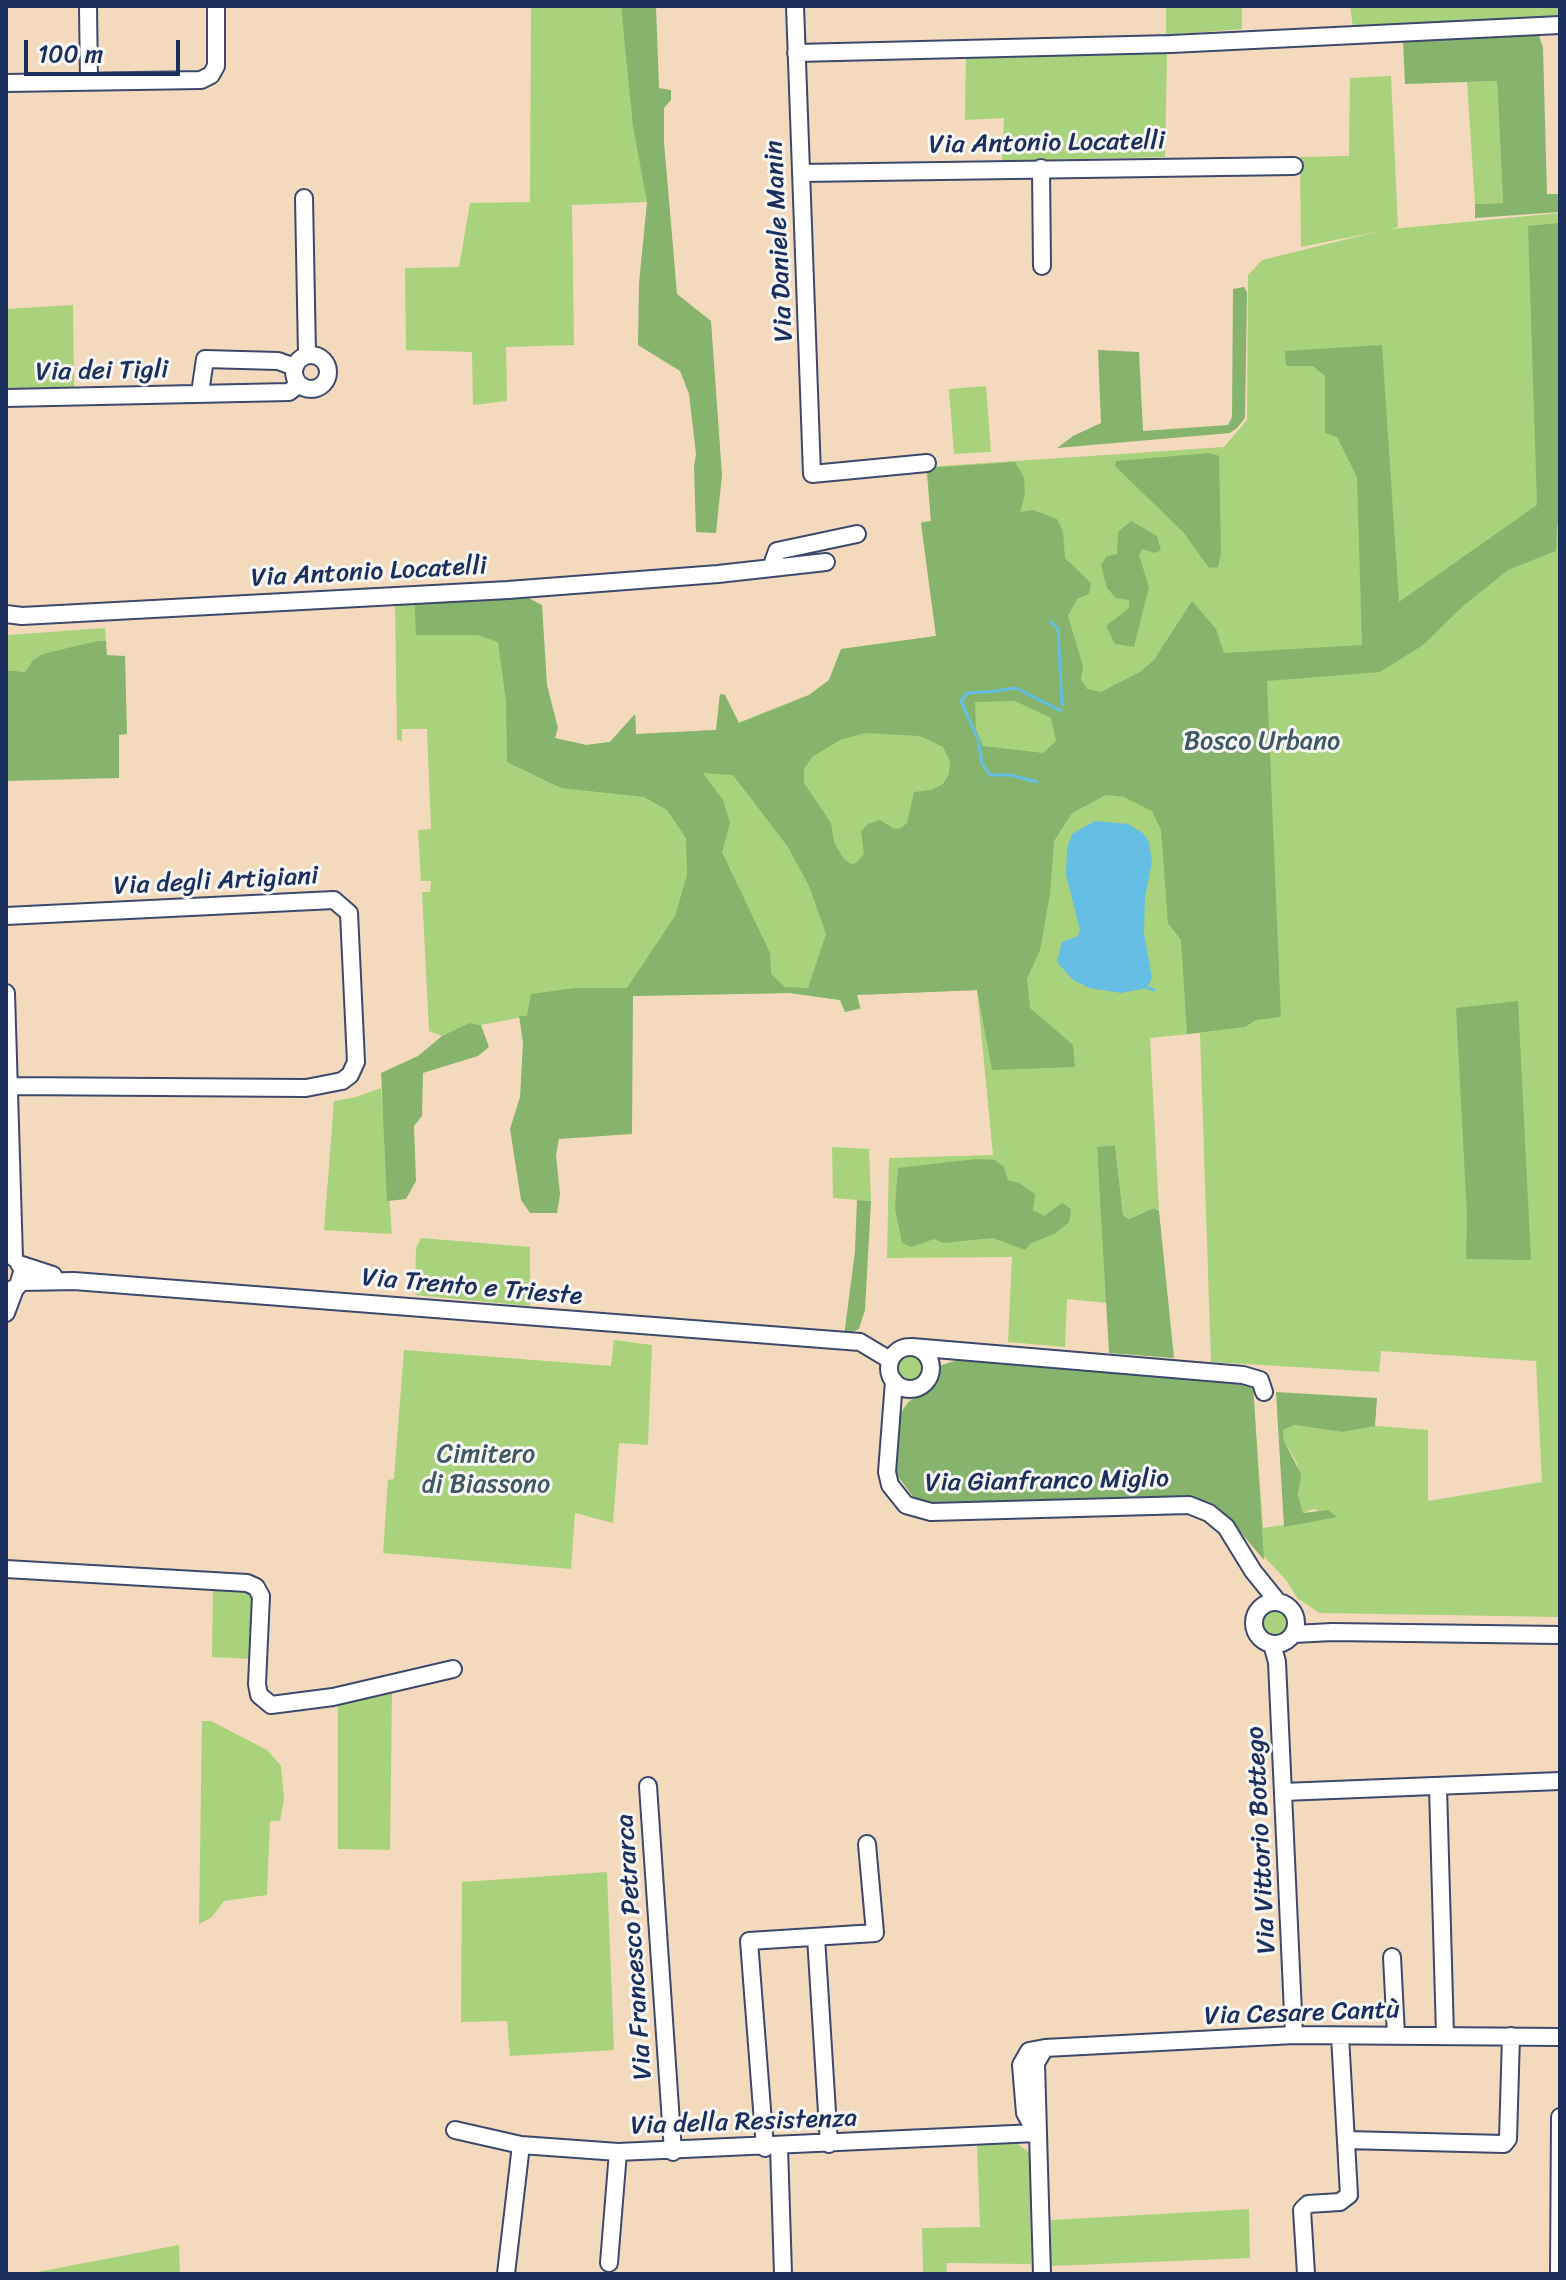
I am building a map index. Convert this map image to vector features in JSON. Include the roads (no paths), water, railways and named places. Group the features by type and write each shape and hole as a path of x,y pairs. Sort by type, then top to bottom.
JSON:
{"street":[{"path":"88,6 89,81"},
{"path":"6,83 201,80 211,75 216,66 216,6"},
{"name":"Via Daniele Manin","path":"795,6 812,474 927,463"},
{"path":"796,53 1171,44 1560,25"},
{"name":"Via Antonio Locatelli","path":"801,173 1294,166"},
{"path":"1041,168 1042,266"},
{"path":"298,385 294,376 295,367 298,360 307,354 304,198"},
{"name":"Via dei Tigli","path":"6,398 289,392 298,385 316,390 330,372 320,358 307,354"},
{"name":"Via dei Tigli","path":"200,393 205,359 278,361 295,367"},
{"path":"771,568 777,551 857,534"},
{"name":"Via Antonio Locatelli","path":"11,617 508,590 718,574 826,562"},
{"name":"Via degli Artigiani","path":"6,916 334,900 349,913 356,1062 350,1075 342,1081 306,1088 11,1086"},
{"path":"6,993 11,1086 8,1209 13,1259 13,1288 6,1313"},
{"name":"Via Trento e Trieste","path":"13,1259 74,1281"},
{"name":"Via Trento e Trieste","path":"13,1288 74,1281 908,1347"},
{"name":"Via Trento e Trieste","path":"866,1345 890,1360"},
{"path":"958,1349 931,1365 925,1381 910,1389 894,1381 890,1360 908,1347 958,1349 1243,1375 1260,1380 1264,1392"},
{"path":"908,1347 923,1351 931,1365"},
{"name":"Via Gianfranco Miglio","path":"894,1381 887,1447 888,1478 895,1494 912,1508 937,1512 1189,1505 1209,1513 1226,1527 1253,1571 1285,1606"},
{"name":"Via Gianfranco Miglio","path":"892,1416 910,1389"},
{"path":"6,1569 247,1583 256,1587 261,1596 257,1684 259,1695 271,1705 333,1697 453,1669"},
{"name":"Via Gianfranco Miglio","path":"1253,1571 1260,1593 1260,1607"},
{"path":"1285,1606 1296,1621 1294,1634"},
{"path":"1332,1632 1285,1606 1260,1607 1254,1617 1254,1630 1272,1644 1285,1642 1294,1634 1332,1632 1560,1635"},
{"name":"Via Vittorio Bottego","path":"1272,1644 1277,1662 1294,2035"},
{"path":"1283,1792 1560,1781"},
{"name":"Via Francesco Petrarca","path":"648,1786 673,2152"},
{"path":"1438,1787 1445,2035"},
{"path":"783,2274 749,1941 875,1933 867,1844"},
{"path":"816,1937 829,2144"},
{"path":"1392,1957 1396,2035"},
{"name":"Via Cesare Cantù","path":"1036,2133 1036,2063 1045,2048 1294,2035 1560,2037"},
{"path":"1306,2274 1302,2210 1308,2204 1340,2202 1349,2195 1340,2036"},
{"path":"1346,2140 1504,2144 1508,2139 1511,2036"},
{"path":"1559,2274 1560,2117"},
{"name":"Via della Resistenza","path":"455,2130 521,2145 618,2152 772,2148 1036,2133"},
{"path":"1036,2133 1042,2274"},
{"path":"506,2274 521,2145"},
{"path":"609,2263 618,2152"}],"water":[{"path":"1095,821 1128,824 1143,833 1149,842 1152,862 1145,898 1144,933 1152,978 1147,988 1121,993 1089,988 1073,980 1057,962 1062,942 1078,936 1080,930 1066,875 1067,849 1072,834"}],"waterway":[{"path":"1051,622 1058,629 1062,705"},
{"path":"1001,690 1016,688"},
{"path":"1018,689 1061,711"},
{"path":"984,692 998,691"},
{"path":"977,737 961,701 967,693 982,692"},
{"path":"978,740 982,763 990,775 1011,775 1037,782"},
{"path":"1148,988 1154,990"}],"park label":[{"name":"Bosco Urbano","path":"1262,742"},
{"name":"Cimitero di Biassono","path":"486,1470"}]}
